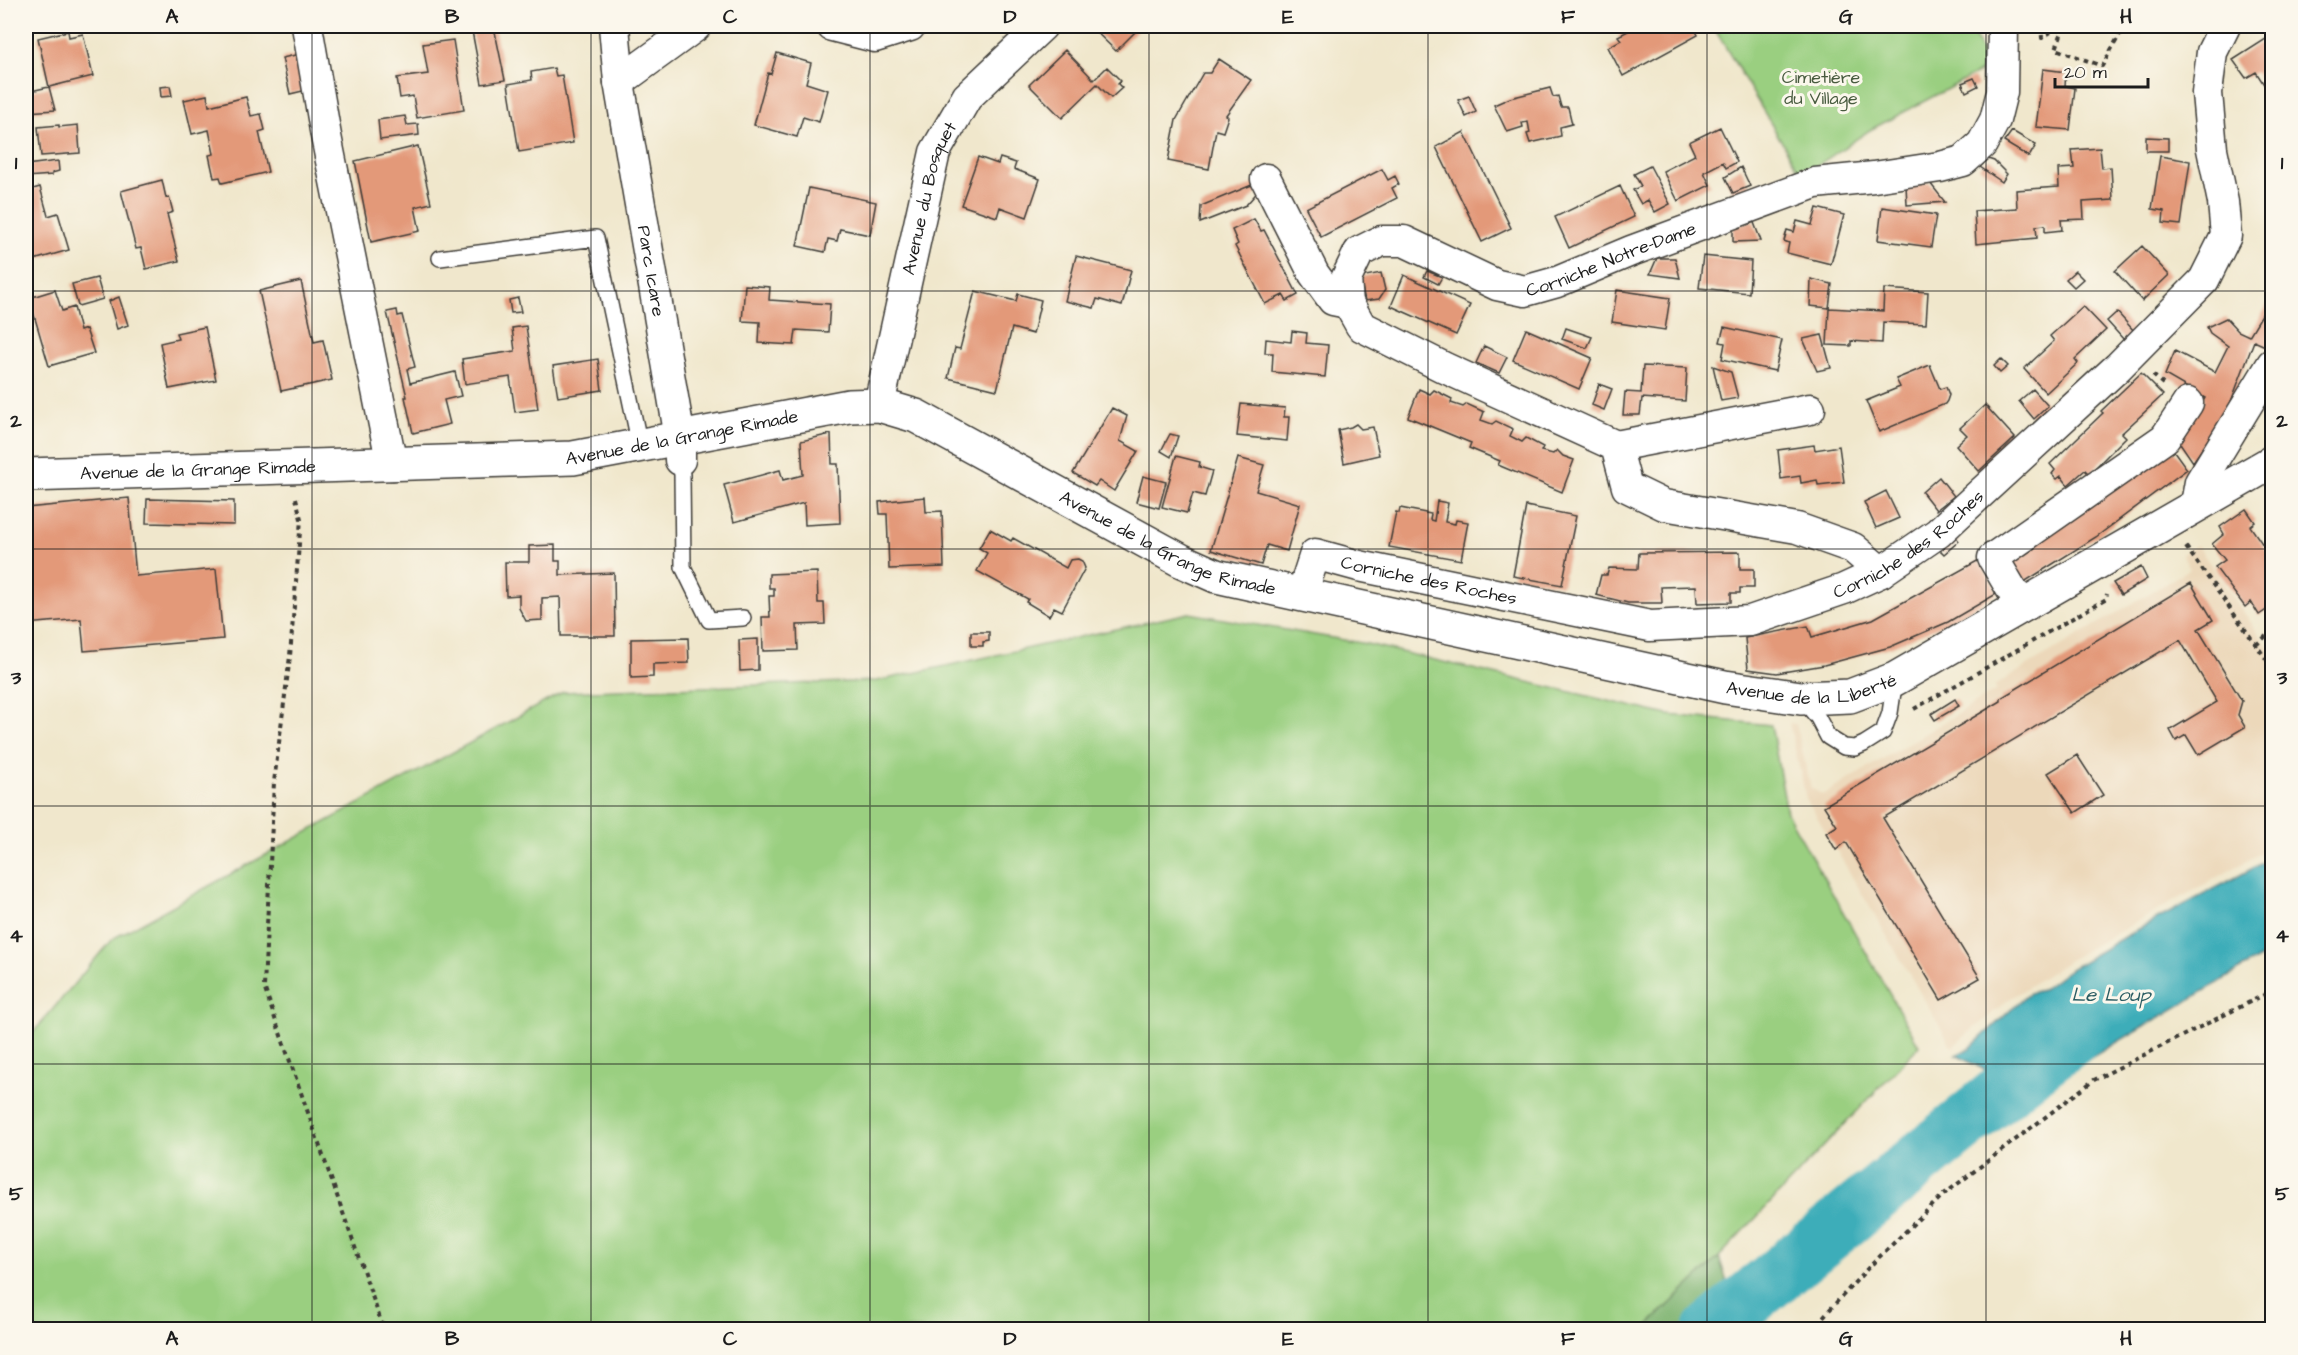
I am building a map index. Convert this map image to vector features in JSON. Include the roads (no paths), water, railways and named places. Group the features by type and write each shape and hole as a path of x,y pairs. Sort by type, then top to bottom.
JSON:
{"street":[{"path":"307,26 326,136 392,465"},
{"name":"Parc Icare","path":"614,26 619,82 680,449"},
{"path":"619,82 696,26"},
{"path":"832,26 875,37 910,26"},
{"name":"Avenue du Bosquet","path":"879,405 935,152 967,97 1042,26"},
{"name":"Corniche Notre-Dame","path":"1348,303 1346,279 1359,252 1381,241 1404,241 1497,285 1525,291 1557,282 1815,183 1874,177 1963,161 1982,144 1995,120 2002,92 2003,26"},
{"name":"Corniche des Roches","path":"1302,594 1315,554 1359,566 1650,626 1750,621 1844,589 1881,572 1938,533 2118,367 2204,280 2226,236 2223,202 2212,149 2207,93 2212,52 2225,26"},
{"path":"1266,179 1314,274 1333,300 1348,303 1361,326 1445,368 1616,446 1810,409"},
{"path":"2196,504 2200,482 2272,364"},
{"path":"2022,607 1993,558 2165,438 2178,404"},
{"name":"Avenue de la Grange Rimade","path":"27,470 100,474 573,458 640,446 680,449 849,406 879,405 916,416 1191,565 1216,576 1302,594"},
{"path":"1616,446 1627,487 1664,505 1797,528 1852,548 1881,572"},
{"name":"Avenue de la Liberté","path":"1302,594 1725,687 1801,698 1850,696 1895,679 2272,462"}],"lane":[{"path":"440,258 596,238 640,446"},
{"path":"680,449 683,567 709,620 743,618"},
{"path":"1801,698 1818,718 1828,737 1844,747 1855,748 1883,732 1890,713 1895,679"}],"water":[{"name":"Le Loup","path":"2272,858 2272,951 2043,1086 2012,1084 1956,1055 1970,1048 2029,993 2042,990 2070,969 2124,937"}],"waterway":[{"name":"Le Loup","path":"1711,1330 2012,1084 2072,1038"}],"park label":[{"name":"Cimetière du Village","path":"1821,88"}]}
